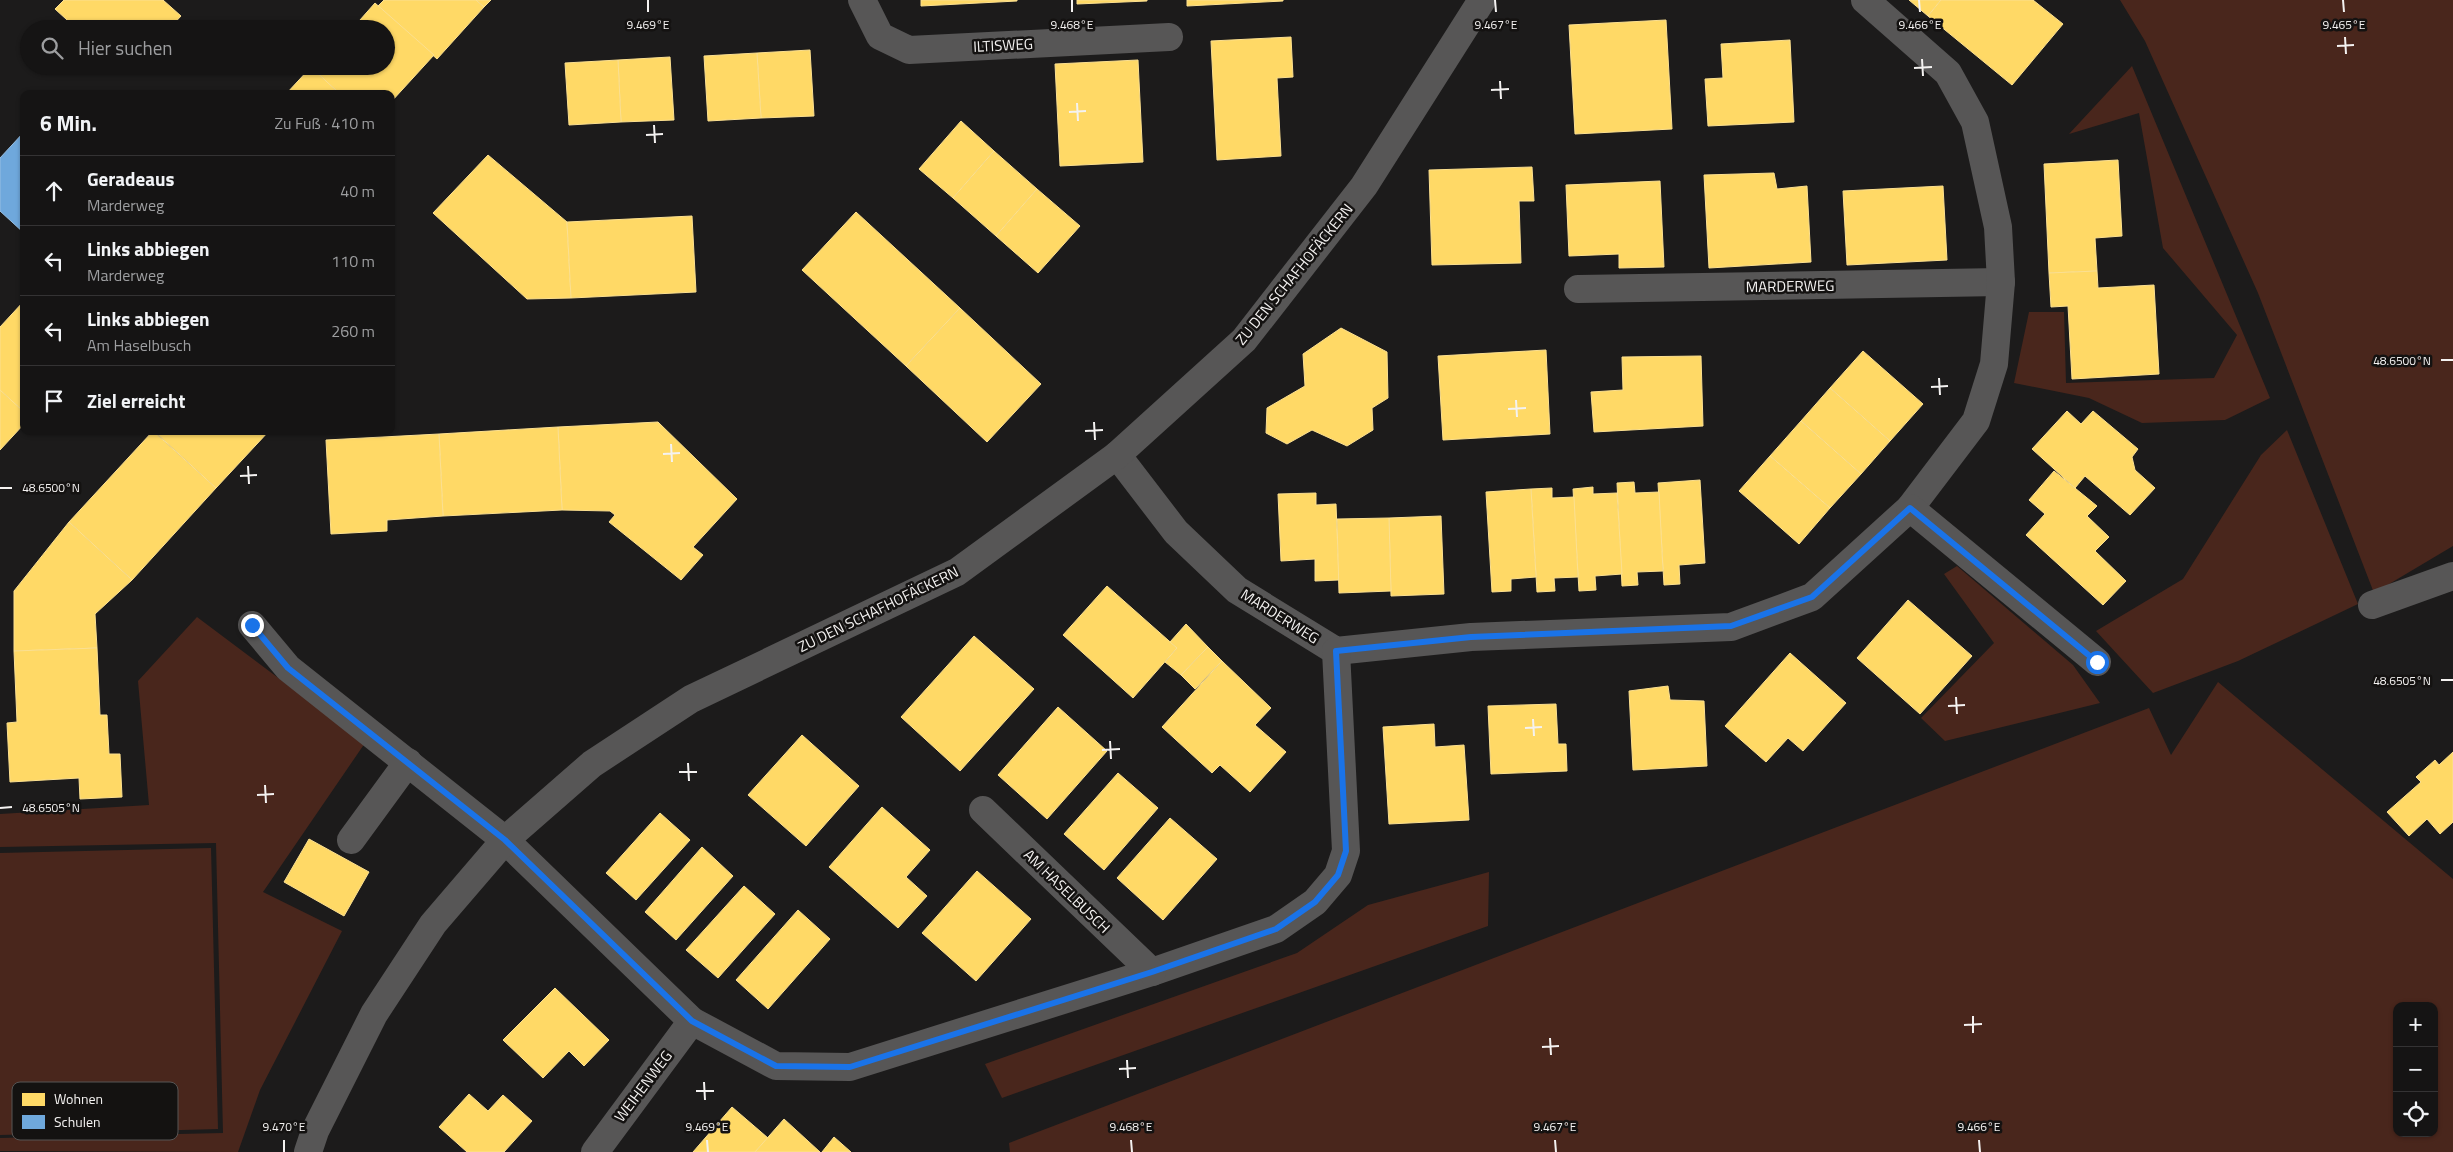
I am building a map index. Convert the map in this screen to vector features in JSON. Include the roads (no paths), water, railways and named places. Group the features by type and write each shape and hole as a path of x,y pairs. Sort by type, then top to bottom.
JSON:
{"street":[{"name":"ILTISWEG","path":"862,0 880,36 909,50 1169,37"},
{"name":"ZU DEN SCHAFHOFÄCKERN","path":"308,1152 315,1131 374,1014 433,924 505,840 592,764 691,699 957,572 1117,455 1244,340 1364,186 1482,0"},
{"name":"MARDERWEG","path":"1117,455 1176,532 1237,590 1336,651 1471,637 1731,626 1812,597 1910,508 1976,421 1994,364 2001,282 1998,227 1975,122 1948,73 1865,0"},
{"name":"MARDERWEG","path":"1578,289 2001,282"},
{"path":"1910,508 2097,662"},
{"path":"2372,605 2453,576"},
{"path":"252,625 288,668 348,706 408,762 505,840 692,1021 776,1066 850,1067 1152,972 1276,929 1315,902 1338,875 1346,851 1336,651"},
{"path":"351,840 408,762"},
{"name":"AM HASELBUSCH","path":"983,810 1152,972"},
{"name":"WEIHENWEG","path":"595,1152 692,1021"}]}
